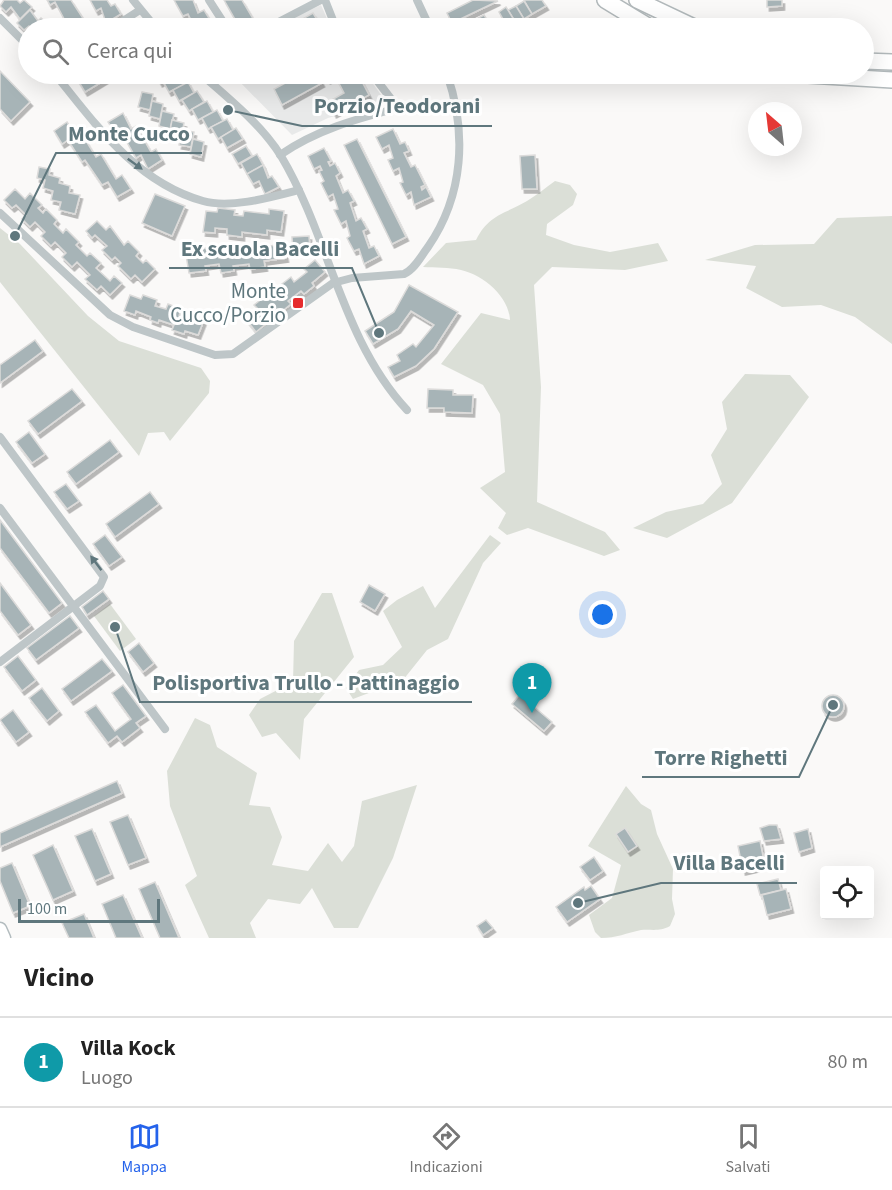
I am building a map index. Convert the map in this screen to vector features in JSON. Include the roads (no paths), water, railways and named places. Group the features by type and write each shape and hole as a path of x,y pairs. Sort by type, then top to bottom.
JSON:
{"highway":[{"path":"605,0 635,18"},
{"path":"637,0 675,18"},
{"path":"874,61 892,62"},
{"path":"874,79 892,80"}],"street":[{"path":"133,0 147,18"},
{"path":"209,0 221,18"},
{"path":"287,18 323,0 331,18"},
{"path":"417,0 425,18"},
{"path":"128,18 140,10"},
{"path":"0,18 18,36"},
{"path":"63,84 128,160 162,183 205,202 257,201 299,190"},
{"path":"214,84 244,113 280,155 299,190 337,282 351,323 380,378 407,410"},
{"path":"280,155 297,143 352,119 398,108 380,84"},
{"path":"0,213 110,315 133,327 220,356 236,353 314,295 337,282 408,273 441,227 452,194 460,155 458,116 450,84"},
{"path":"0,437 103,574 100,586 0,662"},
{"path":"0,508 165,729"},
{"path":"0,929 4,938"}],"place":[{"name":"Porzio/Teodorani","path":"228,110"},
{"name":"Monte Cucco","path":"15,236"},
{"name":"Monte Cucco/Porzio","path":"298,303"},
{"name":"Ex scuola Bacelli","path":"379,333"},
{"name":"Polisportiva Trullo - Pattinaggio","path":"115,627"},
{"name":"Torre Righetti","path":"833,705"},
{"name":"Villa Kock","path":"532,713"},
{"name":"Villa Bacelli","path":"578,903"}]}
